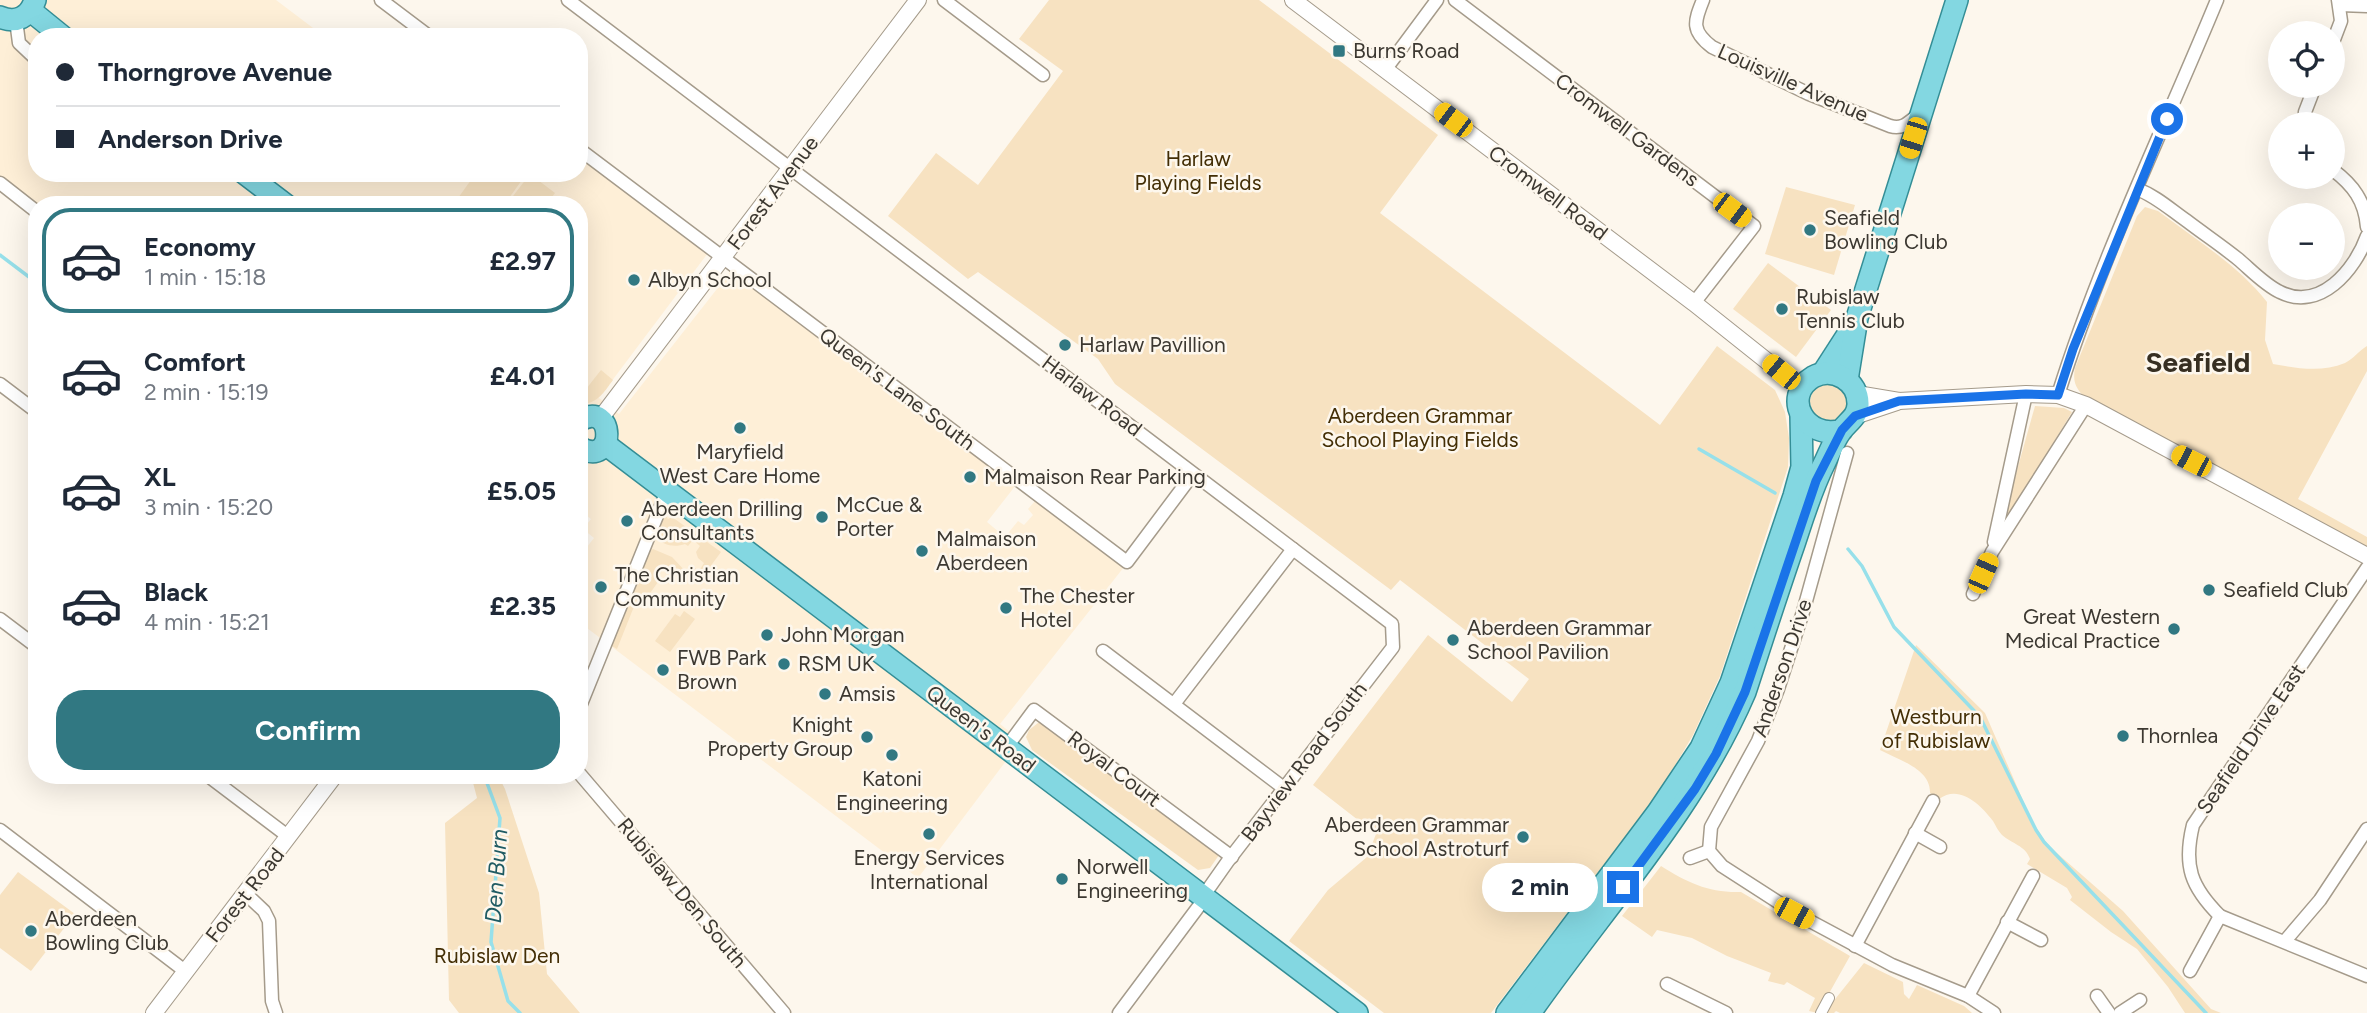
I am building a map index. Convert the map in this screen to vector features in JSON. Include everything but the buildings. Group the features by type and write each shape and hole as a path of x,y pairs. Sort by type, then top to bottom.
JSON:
{"main road":[{"path":"1857,318 1823,373 1807,382 1802,389 1799,406 1801,415 1814,429 1823,432 1848,423 1858,405 1852,387 1857,318 1957,0"},
{"path":"20,12 48,28"},
{"path":"256,182 274,196"},
{"path":"1823,373 1836,374 1852,387"},
{"name":"Anderson Drive","path":"1507,1013 1658,812 1701,748 1731,683 1794,496 1801,467 1801,415"},
{"path":"588,450 593,451 605,444 608,431 589,420"},
{"name":"Anderson Drive","path":"1530,1013 1683,807 1716,754 1745,692 1819,474 1848,423"},
{"name":"Queen's Road","path":"605,444 1357,1013"}],"street":[{"path":"381,0 418,28"},
{"name":"Harlaw Road","path":"568,0 1392,624"},
{"name":"Forest Avenue","path":"589,420 724,258 918,0"},
{"path":"944,0 1043,75"},
{"name":"Cromwell Road","path":"1293,0 1694,303 1802,389"},
{"path":"1385,70 1437,0"},
{"name":"Cromwell Gardens","path":"1455,0 1754,226 1694,303"},
{"name":"Louisville Avenue","path":"1703,0 1695,25 1700,35 1712,47 1809,94 1896,128 1902,127 1922,112"},
{"path":"2058,395 2064,371 2217,0"},
{"path":"2341,21 2339,2 2367,6"},
{"path":"20,12 19,43 28,52"},
{"name":"Queen's Lane South","path":"588,156 1127,562 1193,474"},
{"path":"2345,180 2359,196 2366,214 2367,227"},
{"path":"0,184 28,205"},
{"path":"2137,190 2159,201 2280,293 2298,298 2311,298 2323,293 2338,280 2358,257 2367,236"},
{"path":"0,384 28,405"},
{"path":"1852,387 1899,401 2026,394 2058,395 2085,405 2367,556"},
{"path":"1992,552 2026,394"},
{"path":"1848,423 1899,401"},
{"path":"1973,594 1992,552 2085,405"},
{"name":"Anderson Drive","path":"1709,851 1711,827 1758,741 1768,715 1803,612 1847,453"},
{"path":"588,687 667,491"},
{"path":"1800,526 1826,532"},
{"path":"1174,704 1293,549"},
{"name":"Seafield Drive East","path":"2220,916 2202,898 2188,867 2188,847 2193,825 2367,568"},
{"path":"0,619 28,640"},
{"name":"Bayview Road South","path":"1119,1013 1232,857 1393,647 1392,624"},
{"path":"1103,651 1285,789"},
{"name":"Royal Court","path":"1006,748 1034,710 1232,857"},
{"path":"219,784 289,837"},
{"name":"Forest Road","path":"154,1013 328,784"},
{"name":"Rubislaw Den South","path":"588,784 784,1013"},
{"path":"1855,946 1933,800"},
{"path":"2285,941 2320,900 2367,829"},
{"path":"0,830 185,971"},
{"path":"1915,833 1940,847"},
{"path":"1690,858 1709,851 1722,866 1754,888 1855,946 1910,973 1968,996 1994,1013"},
{"path":"1968,996 2033,876"},
{"path":"246,894 264,911 269,921 272,1002 276,1013"},
{"path":"2190,971 2220,916 2367,976"},
{"path":"2007,922 2041,940"},
{"path":"1667,984 1699,1008 1726,1013"},
{"path":"2097,996 2109,1013"},
{"path":"1821,1013 1829,998"},
{"path":"2120,1013 2140,1000"}],"shaded area":[{"path":"0,0 276,0 313,28 28,28 28,182 588,182 588,163 708,253 599,398 619,414 731,271 1016,485 987,522 1005,537 1018,521 1024,525 1033,515 1028,509 1036,500 1124,567 1000,724 1021,741 918,878 588,629 588,546 594,538 588,533 588,523 591,519 588,517 588,196 28,196 28,198 0,177"}],"green space":[{"name":"Aberdeen Grammar School Playing Fields","path":"1049,0 1259,0 1438,135 1380,213 1660,425 1717,346 1775,390 1785,412 1789,438 1788,467 1720,676 1693,735 1660,791 1491,1013 1384,1013 1289,941 1328,890 1367,857 1376,834 1313,785 1428,635 1512,702 1529,679 1400,580 1391,590 1115,384 1098,359 978,272 968,279 888,216 936,153 978,185 1063,71 1019,39"},
{"path":"470,182 521,182 510,196 459,196"},
{"path":"524,182 541,182 555,193 553,196 513,196"},
{"name":"Seafield Bowling Club","path":"1786,187 1855,205 1834,275 1765,254"},
{"path":"2145,207 2158,211 2215,253 2243,276 2267,302 2265,340 2273,364 2309,369 2327,368 2345,363 2367,346 2367,371 2298,499 2367,537 2367,551 2088,401 2078,390 2074,378 2075,368 2137,216"},
{"name":"Rubislaw Tennis Club","path":"1768,263 1831,310 1796,357 1733,309"},
{"path":"601,370 613,380 603,393 588,403 588,387"},
{"path":"1829,383 1843,388 1848,402 1843,416 1829,421 1815,416 1810,402 1815,388"},
{"path":"2035,406 2064,408 2072,412 2000,531"},
{"path":"666,516 668,519 672,517 721,552 698,583 684,573 680,579 664,568 643,603 637,599 617,649 612,646 649,552 653,549 672,557 685,571 692,566 699,571 704,563 696,552 700,546 693,540 688,546 673,546 655,537 662,519"},
{"path":"684,611 695,619 670,652 655,641 675,614 680,617"},
{"name":"Westburn of Rubislaw","path":"1916,645 1985,713 2032,821 2050,847 2123,911 2211,1009 2221,1013 2185,1013 2137,949 2070,900 2072,897 2067,888 2027,864 2030,859 2025,851 2002,835 1988,815 1975,803 1969,798 1954,794 1939,799 1930,793 1929,785 1920,771 1880,750"},
{"path":"1038,723 1044,723 1219,855 1210,868 1198,870 1032,750 1026,737 1029,730"},
{"name":"Rubislaw Den","path":"473,784 502,784 505,789 539,893 547,974 580,1013 459,1013 449,1000 445,823 477,798"},
{"path":"1661,866 1699,886 1719,891 1741,892 1850,956 1818,1013 1809,1011 1815,998 1787,982 1784,985 1768,981 1771,973 1727,956 1692,938 1657,930 1652,937 1622,916"},
{"name":"Aberdeen Bowling Club","path":"18,872 75,914 31,971 0,948 0,895"},
{"path":"1864,963 1903,982 1904,994 1909,999 1917,985 1964,1006 1972,1013 1824,1013"}],"waterway":[{"name":"Den Burn","path":"0,255 28,276"},
{"path":"1699,449 1775,493"},
{"path":"1848,549 1862,566 1894,627 1980,717 2044,842 2206,1013"},
{"name":"Den Burn","path":"487,784 500,818 491,942 508,1001 520,1013"}],"place":[{"name":"Burns Road","path":"1339,51"},
{"name":"Seafield Bowling Club","path":"1810,230"},
{"name":"Albyn School","path":"634,280"},
{"name":"Rubislaw Tennis Club","path":"1782,309"},
{"name":"Harlaw Pavillion","path":"1065,345"},
{"name":"Maryfield West Care Home","path":"740,428"},
{"name":"Malmaison Rear Parking","path":"970,477"},
{"name":"McCue & Porter","path":"822,517"},
{"name":"Aberdeen Drilling Consultants","path":"627,521"},
{"name":"Malmaison Aberdeen","path":"922,551"},
{"name":"The Christian Community","path":"601,587"},
{"name":"Seafield Club","path":"2209,590"},
{"name":"The Chester Hotel","path":"1006,608"},
{"name":"Great Western Medical Practice","path":"2174,629"},
{"name":"John Morgan","path":"767,635"},
{"name":"Aberdeen Grammar School Pavilion","path":"1453,640"},
{"name":"RSM UK","path":"784,664"},
{"name":"FWB Park Brown","path":"663,670"},
{"name":"Amsis","path":"825,694"},
{"name":"Thornlea","path":"2123,736"},
{"name":"Knight Property Group","path":"867,737"},
{"name":"Katoni Engineering","path":"892,755"},
{"name":"Energy Services International","path":"929,834"},
{"name":"Aberdeen Grammar School Astroturf","path":"1523,837"},
{"name":"Norwell Engineering","path":"1062,879"},
{"name":"Aberdeen Bowling Club","path":"31,931"}],"district":[{"name":"Seafield","path":"2198,362"}],"route":[{"path":"1623,887 1695,789 1732,723 1745,692 1811,495 1842,430 1855,416 1899,401 2026,394 2058,395 2064,371 2167,119"}],"park label":[{"name":"Harlaw Playing Fields","path":"1198,171"}]}
